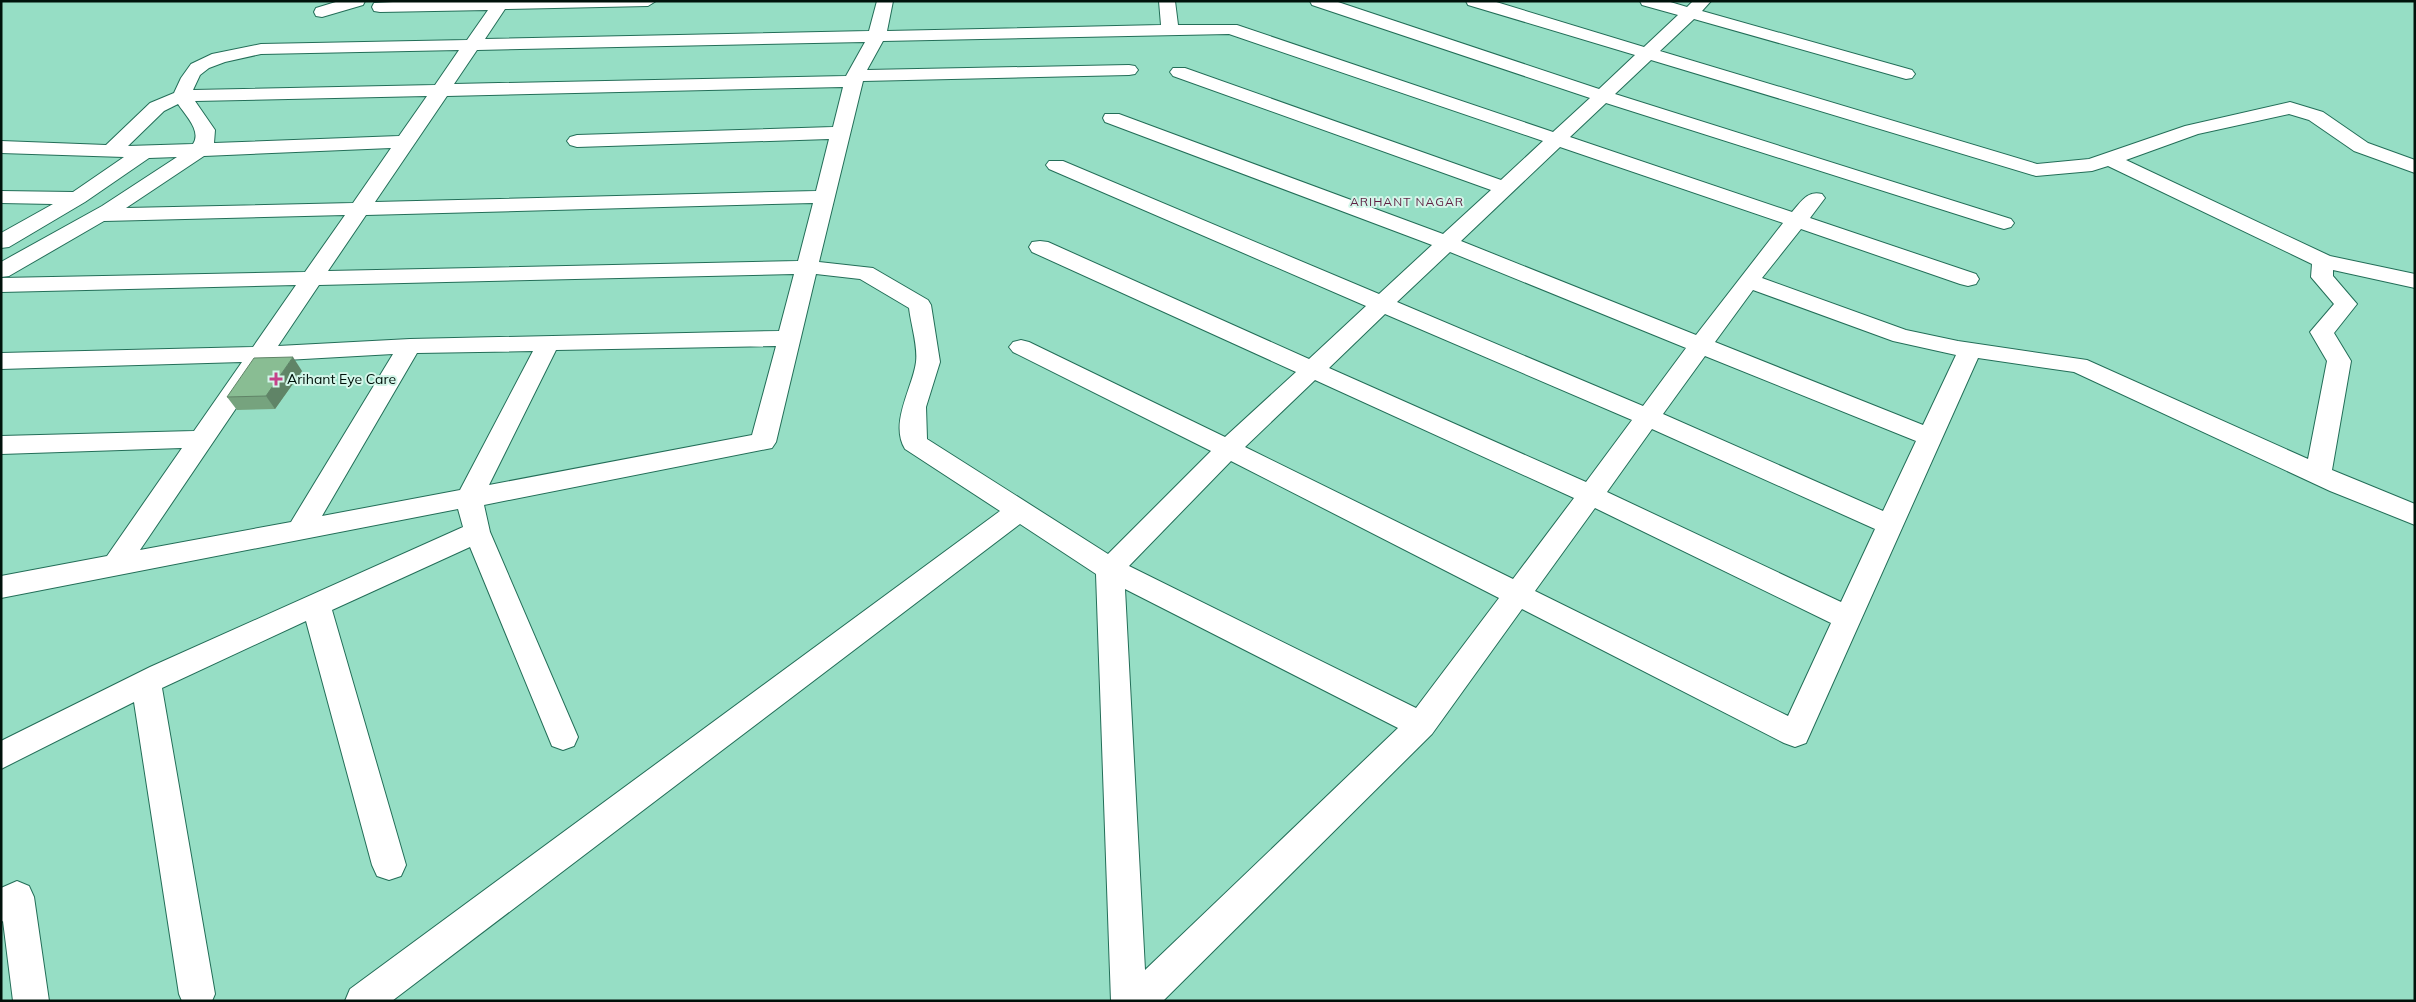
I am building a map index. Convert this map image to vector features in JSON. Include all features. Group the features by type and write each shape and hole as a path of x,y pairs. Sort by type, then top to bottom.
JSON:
{"street":[{"path":"322,12 357,1"},
{"path":"380,7 648,1"},
{"path":"1,587 763,442 854,79 877,36 885,1"},
{"path":"1167,1 1170,30"},
{"path":"1318,1 1603,96 2004,223"},
{"path":"1474,1 2036,170 2092,165 2192,130 2290,108 2316,116 2361,147 2415,167"},
{"path":"1648,1 1697,7 1906,74"},
{"path":"115,566 500,3"},
{"path":"1129,1001 1110,569 1228,449 1697,7"},
{"path":"182,96 190,76 199,66 213,60 261,49 1231,29 1968,279"},
{"path":"112,150 157,107 182,96 440,91 1129,70"},
{"path":"1178,72 1505,188"},
{"path":"1,271 100,215 197,152 205,142 205,130 182,96"},
{"path":"1112,118 1446,243 1930,437"},
{"path":"577,141 841,133"},
{"path":"1,147 197,152 405,142"},
{"path":"1,242 78,198 144,152"},
{"path":"2109,159 2324,261 2415,281"},
{"path":"1056,165 1648,417 1890,525"},
{"path":"1,197 78,198"},
{"path":"100,215 361,207 825,197"},
{"path":"1138,1001 1421,725 1748,281 1815,198"},
{"path":"1040,247 1590,495 1848,618"},
{"path":"2318,474 2339,361 2322,332 2346,304 2322,277 2324,261"},
{"path":"1,285 807,267 865,273 920,305 928,362 914,407 914,443 1110,569 1421,725"},
{"path":"1748,281 1901,336 1970,350 2079,365 2318,474 2415,515"},
{"path":"1,361 261,354 410,346 789,338"},
{"path":"549,342 468,498 477,532 563,736"},
{"path":"300,530 410,346"},
{"path":"1021,348 1518,593 1795,734 1970,350"},
{"path":"1,445 202,439"},
{"path":"363,1001 1020,510"},
{"path":"1,756 146,682 477,532"},
{"path":"316,605 389,865"},
{"path":"146,682 197,994"},
{"path":"1,906 16,897 31,1001"}],"building":[{"path":"293,357 266,396 227,397 254,358"}],"place":[{"name":"Arihant Eye Care","path":"276,379"}],"district":[{"name":"ARIHANT NAGAR","path":"1407,201"}]}
